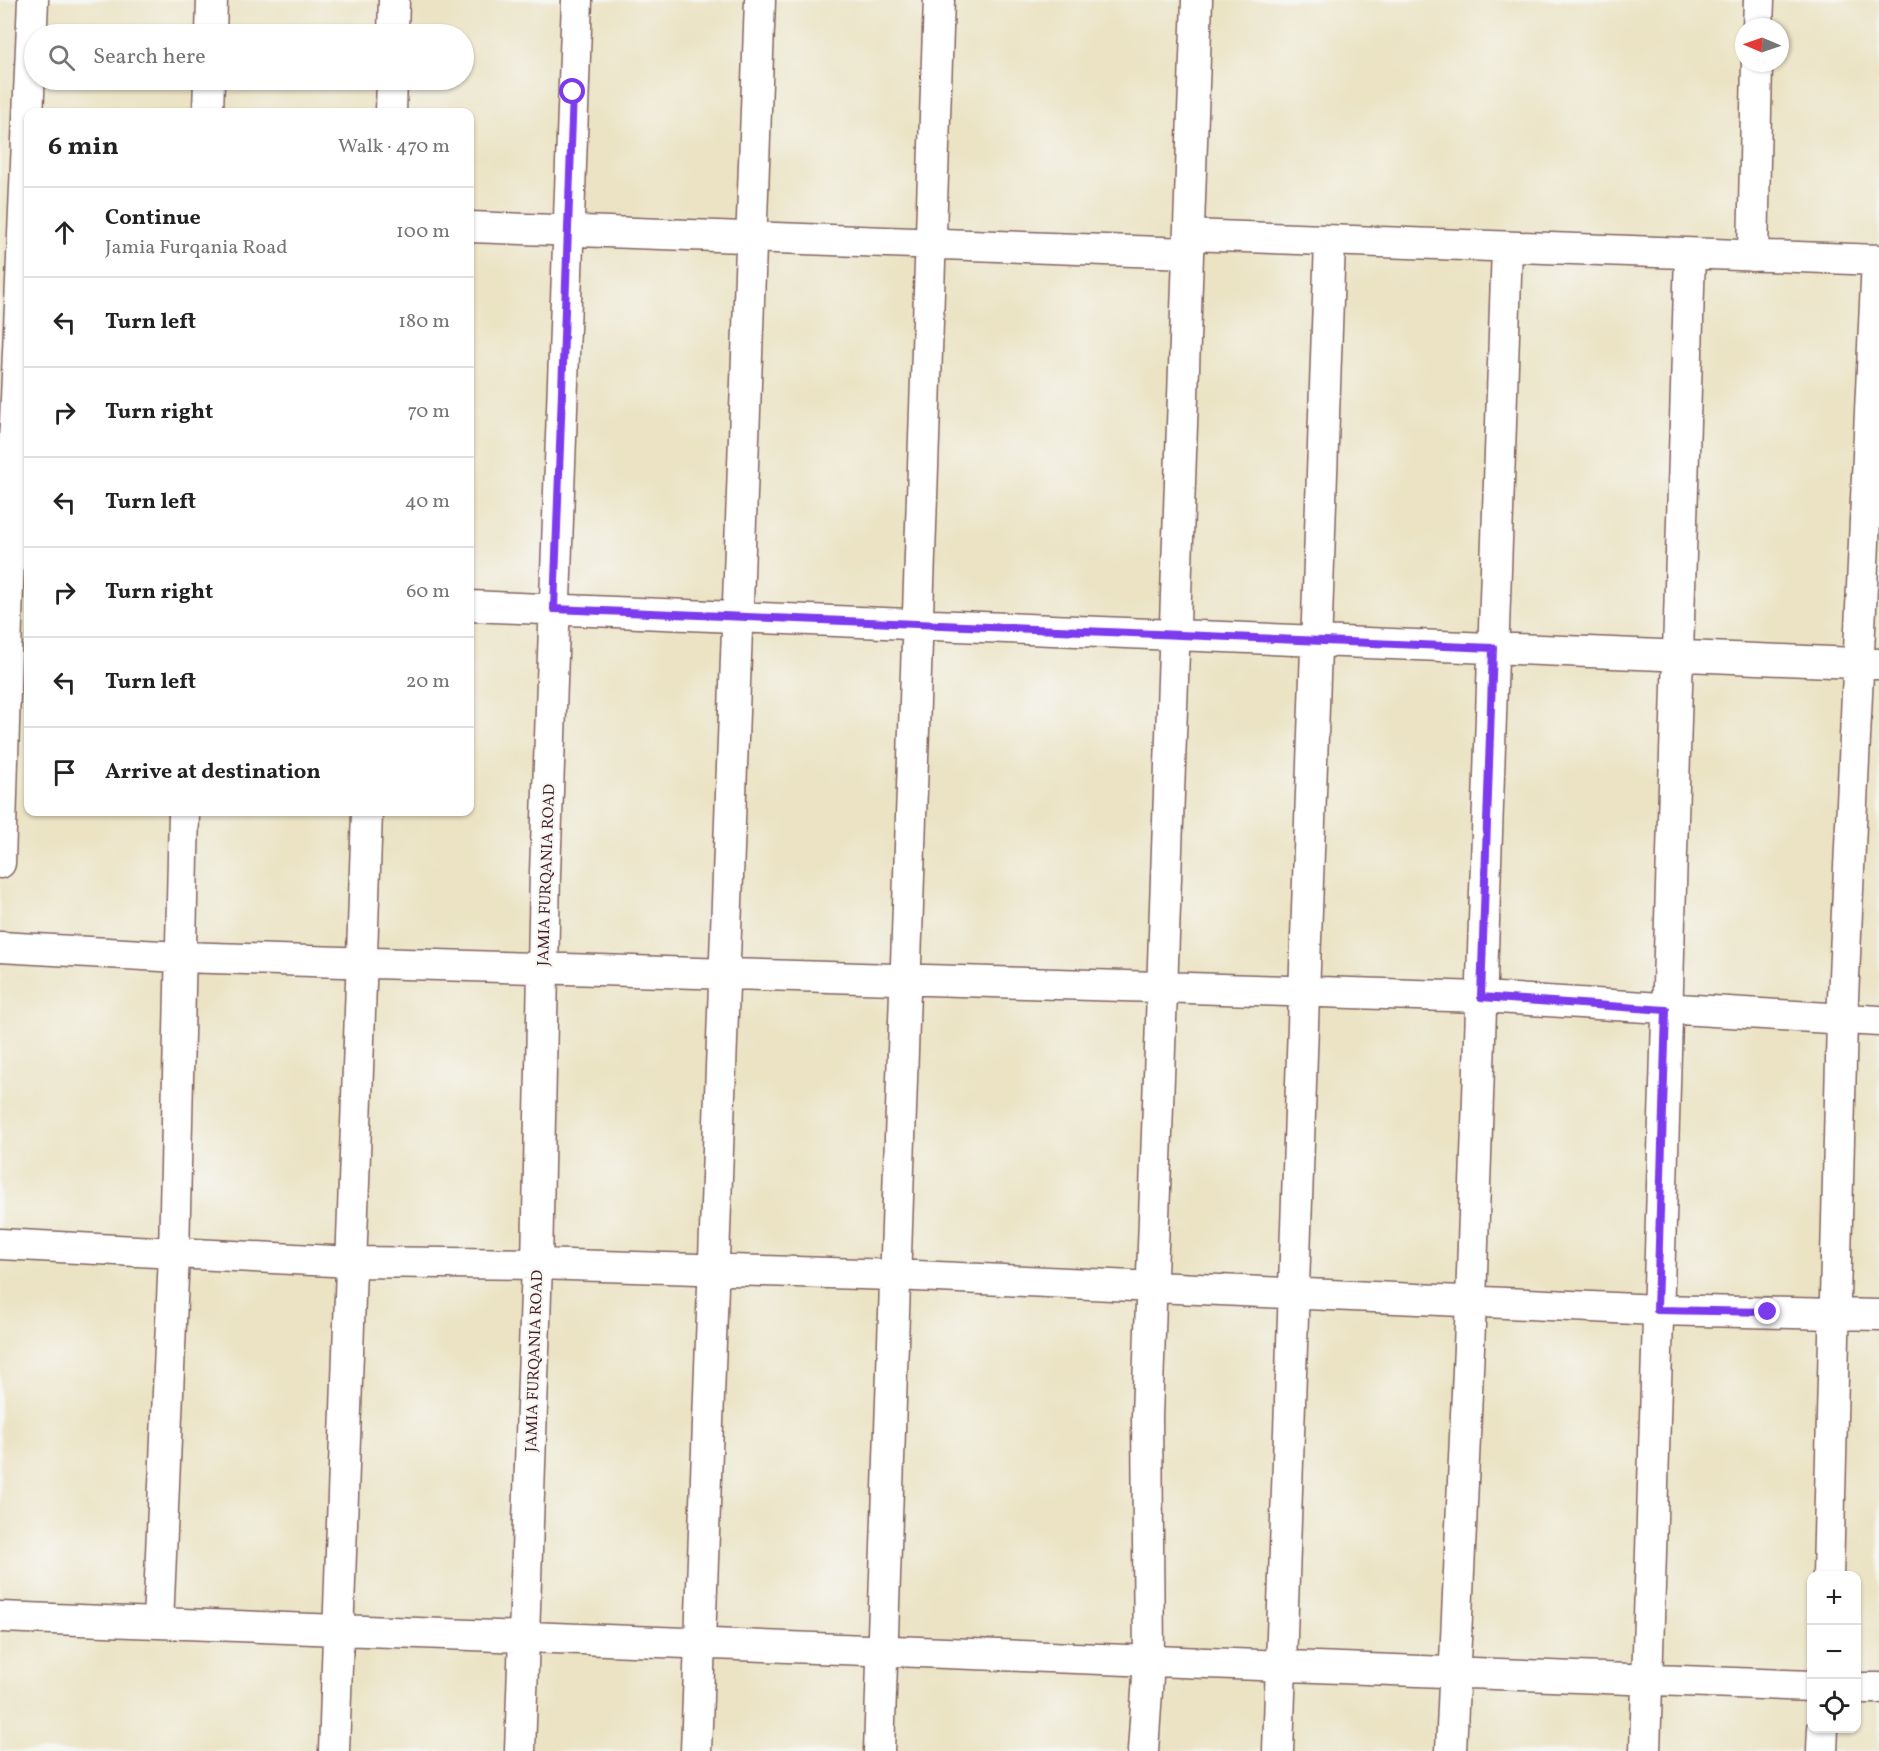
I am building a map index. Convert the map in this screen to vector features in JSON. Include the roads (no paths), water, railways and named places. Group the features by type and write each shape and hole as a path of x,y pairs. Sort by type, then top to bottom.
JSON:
{"street":[{"path":"31,24 33,0"},
{"path":"211,24 212,0"},
{"path":"393,24 394,0"},
{"name":"JAMIA FURQANIA ROAD","path":"520,1751 537,1264 542,968 577,0"},
{"path":"696,1751 760,0"},
{"path":"879,1751 939,0"},
{"path":"1143,1751 1149,1661 1147,1416 1151,1285 1197,0"},
{"path":"1758,18 1759,0"},
{"path":"1753,256 1757,72"},
{"path":"25,108 27,90"},
{"path":"208,108 209,90"},
{"path":"391,108 392,90"},
{"path":"0,863 12,587 18,210 24,126"},
{"path":"474,227 930,243 1188,244 1330,241 1878,260 1868,664 1842,1020 1828,1571"},
{"path":"1278,1751 1330,241"},
{"path":"1451,1751 1452,1672 1471,1302 1507,247"},
{"path":"1645,1751 1690,254"},
{"path":"474,606 1868,664"},
{"path":"158,1623 174,1254 184,816"},
{"path":"334,1751 368,816"},
{"path":"0,947 179,957 1481,997 1879,1022"},
{"path":"0,1244 352,1262 537,1264 894,1275 1657,1310 1879,1315"},
{"path":"0,1617 1807,1686"},
{"path":"1861,1688 1879,1688"},
{"path":"1822,1751 1823,1733"}]}
